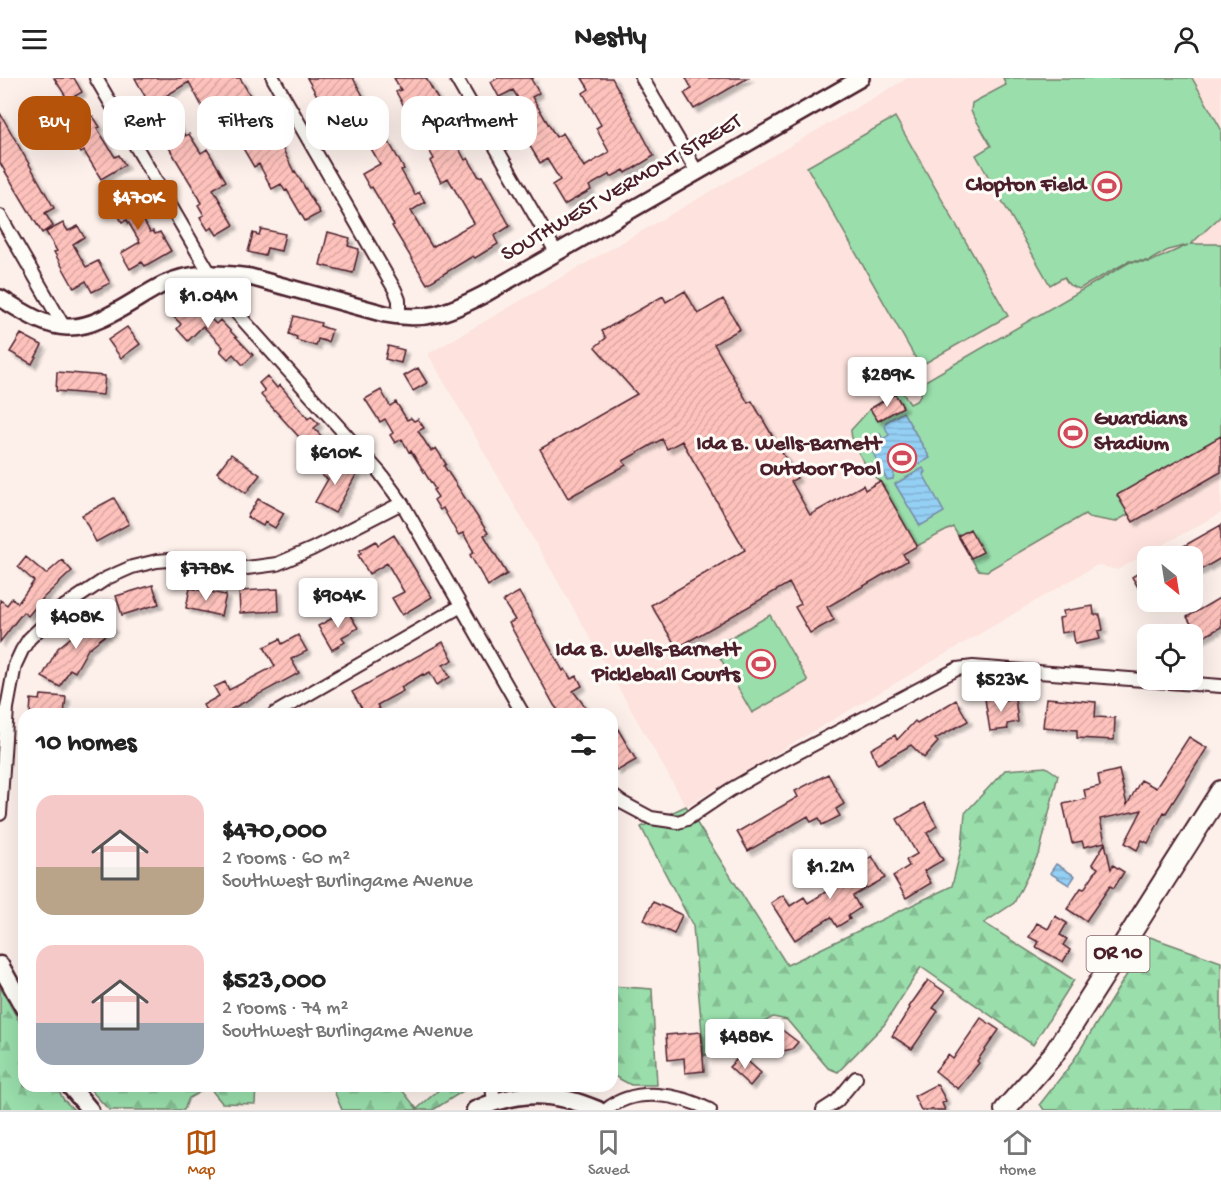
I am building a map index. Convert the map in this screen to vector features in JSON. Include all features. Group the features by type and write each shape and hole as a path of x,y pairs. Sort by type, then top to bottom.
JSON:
{"main road":[{"name":"OR 10","path":"1005,1110 1053,1055 1221,791"},
{"path":"0,965 18,997"},
{"path":"75,1092 90,1110"},
{"path":"475,1110 493,1094 550,1095 579,1101 598,1110"}],"street":[{"path":"96,78 226,300 380,473 402,503 520,708"},
{"path":"273,78 395,290 399,300 399,317"},
{"path":"456,78 556,252"},
{"path":"642,78 697,172"},
{"name":"SOUTHWEST VERMONT STREET","path":"64,327 87,325 165,283 187,276 210,274 250,277 399,317 432,317 453,310 483,295 861,78"},
{"path":"0,216 64,327"},
{"path":"0,298 36,319 64,327"},
{"path":"0,814 7,708 15,665 29,639 59,610 107,578 132,567 157,561 169,560 239,569 277,564 312,549 402,503"},
{"path":"284,708 461,606"},
{"path":"618,800 651,818 678,822 687,819 755,775 957,669 974,667 1221,686"},
{"path":"823,1110 837,1101 856,1078"},
{"path":"606,1110 626,1098 656,1095 701,1105 710,1110"}],"shaded area":[{"path":"908,78 1221,78 1221,513 1161,546 1137,546 1137,559 1117,570 1097,565 686,806 428,354"}],"green space":[{"path":"1003,78 1192,78 1221,129 1221,216 1191,244 1221,244 1221,461 1115,522 1088,517 1085,514 987,571 978,570 953,527 917,546 880,481 861,458 851,430 871,408 901,390 910,404 918,400 927,380 1130,262 1150,262 1188,245 1168,250 1149,261 1129,261 1079,289 1069,285 1064,277 1050,285 976,155 991,146 971,111 972,103 1006,85"},
{"path":"895,117 1008,316 920,366 807,167"},
{"name":"Ida B. Wells-Barnett Pickleball Courts","path":"770,615 808,681 752,713 714,647"},
{"path":"1046,767 1058,775 1040,851 1014,903 984,923 1074,980 1033,1045 921,967 884,1025 838,1072 828,1068 787,1020 773,1017 704,1056 693,926 641,827 686,806 787,965 952,886 962,845 965,813 1005,770"},
{"path":"1150,937 1221,962 1221,1110 1044,1110 1040,1104 1072,1063"},
{"path":"618,986 652,989 657,1085 631,1085 618,1078"},
{"path":"0,987 18,1019 18,1092 59,1092 74,1110 0,1110"},
{"path":"92,1092 200,1092 189,1098 184,1110 109,1110"},
{"path":"213,1092 256,1092 255,1104 222,1103"},
{"path":"334,1092 404,1092 417,1109 436,1092 462,1092 433,1110 342,1110"}],"water":[{"path":"903,412 930,458 911,469 904,467 900,472 894,472 893,479 887,480 867,441 880,434 883,439 889,435 885,427 886,422"},
{"path":"923,468 925,472 923,474 944,512 920,526 895,484"},
{"path":"1056,864 1075,876 1069,885 1050,873"}],"building":[{"path":"54,78 74,78 82,92 75,96 65,96"},
{"path":"135,78 240,78 250,96 197,97 189,82 165,96 145,96"},
{"path":"307,78 353,78 363,96 317,96"},
{"path":"394,78 426,78 436,96 401,96 401,101 396,92 401,90"},
{"path":"498,78 534,78 531,79 539,93 534,96 517,96 513,90 498,96 491,82"},
{"path":"582,78 612,78 654,156 626,173 624,170 611,177 610,174 589,186 591,190 564,205 552,185 560,180 547,159 540,163 532,150 537,150 537,105 556,137 563,133 584,167 609,152 596,128 601,125 583,93 589,89"},
{"path":"686,78 748,78 694,109 684,93 692,89"},
{"path":"0,113 18,145 18,150 21,150 54,208 45,213 53,226 42,233 0,163"},
{"path":"93,116 100,127 97,128 103,138 103,150 111,150 115,157 119,155 125,165 101,179 84,151 81,153 79,150 91,150 91,117"},
{"path":"189,134 197,150 201,153 208,150 226,181 213,189 234,225 217,235 212,227 208,230 200,217 204,215 198,205 201,203 170,150 185,150 185,136"},
{"path":"389,142 415,195 419,192 425,202 411,211 432,247 474,223 448,178 441,182 430,161 434,159 429,150 460,150 465,160 468,158 479,177 482,176 510,226 494,236 498,244 475,258 473,256 427,284 392,226 394,225 372,187 370,188 362,174 380,164 372,150 389,150"},
{"path":"244,150 283,150 294,172 320,213 305,221 287,190 285,191 281,184 272,189 259,164 254,167"},
{"path":"132,186 144,209 139,212 150,232 153,231 155,234 160,232 171,251 145,266 142,262 130,269 121,253 140,242 127,220 122,222 109,198"},
{"path":"63,223 68,231 78,226 84,237 73,244 86,267 98,261 110,283 92,292 86,281 74,288 46,232"},
{"path":"261,229 285,234 281,251 267,248 265,256 248,252 253,233 259,235"},
{"path":"328,232 350,238 348,246 359,249 353,273 320,265"},
{"path":"685,291 698,314 723,299 740,329 714,344 748,403 752,401 797,478 791,481 810,515 863,485 865,490 880,481 917,546 903,554 907,561 827,607 834,620 810,633 795,607 801,604 789,583 677,648 651,605 745,550 682,441 667,449 662,439 623,461 626,465 568,498 540,449 637,394 595,347 606,338 602,331 663,296 666,302"},
{"path":"190,298 216,324 220,320 253,355 243,365 233,354 228,359 220,351 223,347 203,326 188,341 177,329 181,324 168,311 179,300 183,304"},
{"path":"294,316 321,323 320,326 332,330 328,342 318,339 316,346 296,340 297,337 289,334"},
{"path":"127,327 140,344 121,358 108,340"},
{"path":"21,334 42,345 32,364 10,352"},
{"path":"388,346 404,350 401,363 385,359"},
{"path":"418,368 427,383 413,391 404,376"},
{"path":"57,372 105,376 103,395 56,391"},
{"path":"267,376 277,388 280,385 308,419 311,416 319,424 314,428 322,437 309,448 261,395 265,391 259,383"},
{"path":"381,390 390,406 396,402 407,420 418,419 424,428 418,431 431,451 436,448 446,464 444,466 488,533 484,535 507,574 488,586 470,555 474,552 463,533 458,535 443,508 440,510 434,500 438,497 433,490 435,489 411,451 409,452 402,439 395,443 390,435 393,433 385,419 380,422 365,399"},
{"path":"895,394 903,407 878,421 870,409"},
{"path":"1221,436 1221,472 1133,522 1117,495"},
{"path":"231,454 260,475 246,493 217,472"},
{"path":"331,459 357,473 335,513 315,502 328,479 322,476"},
{"path":"114,498 129,524 96,542 82,515"},
{"path":"258,499 284,513 275,528 265,522 263,526 247,517"},
{"path":"1221,525 1221,558 1203,569 1203,546 1184,546"},
{"path":"970,529 983,552 971,558 958,536"},
{"path":"394,535 432,597 402,615 392,598 404,592 387,563 369,574 358,555 361,553 360,550 376,541 378,545"},
{"path":"26,557 46,574 62,560 72,571 44,597 28,616 23,612 0,642 0,600 7,605 12,598 18,603 34,581 18,567"},
{"path":"1137,574 1137,585 1132,577"},
{"path":"153,585 159,604 122,615 116,596"},
{"path":"190,588 226,595 221,616 186,608"},
{"path":"278,589 279,611 240,613 239,591"},
{"path":"519,592 563,671 565,669 571,679 577,676 582,686 573,691 586,708 556,708 509,623 515,620 503,601"},
{"path":"1221,597 1221,627 1203,637 1203,624 1191,624 1187,617 1196,612 1203,612 1203,608"},
{"path":"1093,606 1094,615 1100,615 1103,630 1098,631 1100,639 1075,644 1073,631 1061,633 1059,618 1064,617 1063,611"},
{"path":"347,610 358,628 342,637 345,642 332,650 318,626"},
{"path":"100,613 113,629 88,649 75,672 70,669 60,687 42,677 58,648"},
{"path":"298,635 307,651 291,659 299,673 233,708 205,708 203,705 219,696 214,687 225,682 229,690 275,666 264,647 280,639 282,644"},
{"path":"443,642 453,660 443,665 450,677 437,685 430,672 423,674 401,687 403,691 377,705 379,708 361,708 352,692"},
{"path":"41,695 66,697 65,708 30,708 31,699 40,700"},
{"path":"1003,696 1004,700 1015,698 1018,722 1007,724 1008,729 990,731 985,699"},
{"path":"1046,698 1096,702 1095,717 1115,718 1114,740 1077,738 1077,730 1043,727"},
{"path":"956,700 968,721 935,739 938,742 924,758 911,745 878,764 876,762 871,749 895,735 897,740 915,721 917,723"},
{"path":"618,729 636,760 618,770"},
{"path":"1189,737 1207,748 1166,813 1164,812 1148,843 1142,840 1137,850 1125,843 1142,810 1100,819 1105,842 1084,847 1082,841 1072,843 1063,804 1086,799 1084,790 1100,786 1098,775 1119,770 1127,805 1141,780 1156,788"},
{"path":"828,774 844,804 836,809 840,816 822,825 819,818 811,822 808,816 748,851 737,832 798,797 795,791"},
{"path":"924,803 937,826 927,833 943,860 924,871 931,883 906,898 893,876 909,866 906,860 917,854 897,819"},
{"path":"1105,843 1111,869 1113,865 1124,872 1114,888 1110,886 1086,921 1067,909 1098,868 1092,864"},
{"path":"859,856 863,862 872,856 885,878 853,896 860,908 848,916 850,919 837,927 831,917 795,940 771,903 783,895 790,906 804,897 808,903 847,879 841,867"},
{"path":"653,902 682,915 674,934 644,920"},
{"path":"1055,916 1067,923 1060,935 1067,939 1063,945 1070,950 1063,962 1036,947 1039,942 1029,937 1037,923 1048,929"},
{"path":"928,980 945,992 933,1008 938,1011 912,1049 892,1036"},
{"path":"981,1018 999,1030 977,1061 979,1063 958,1089 935,1071 948,1055 953,1059"},
{"path":"773,1023 798,1042 792,1049 778,1052 761,1039"},
{"path":"701,1032 704,1071 685,1073 684,1058 668,1060 666,1035"},
{"path":"741,1055 761,1073 750,1086 729,1067"},
{"path":"937,1084 946,1101 942,1103 945,1110 921,1110 914,1096"}],"place":[{"name":"Clopton Field","path":"1107,186"},
{"name":"Guardians Stadium","path":"1073,433"},
{"name":"Ida B. Wells-Barnett Outdoor Pool","path":"902,458"},
{"name":"Ida B. Wells-Barnett Pickleball Courts","path":"761,664"}]}
